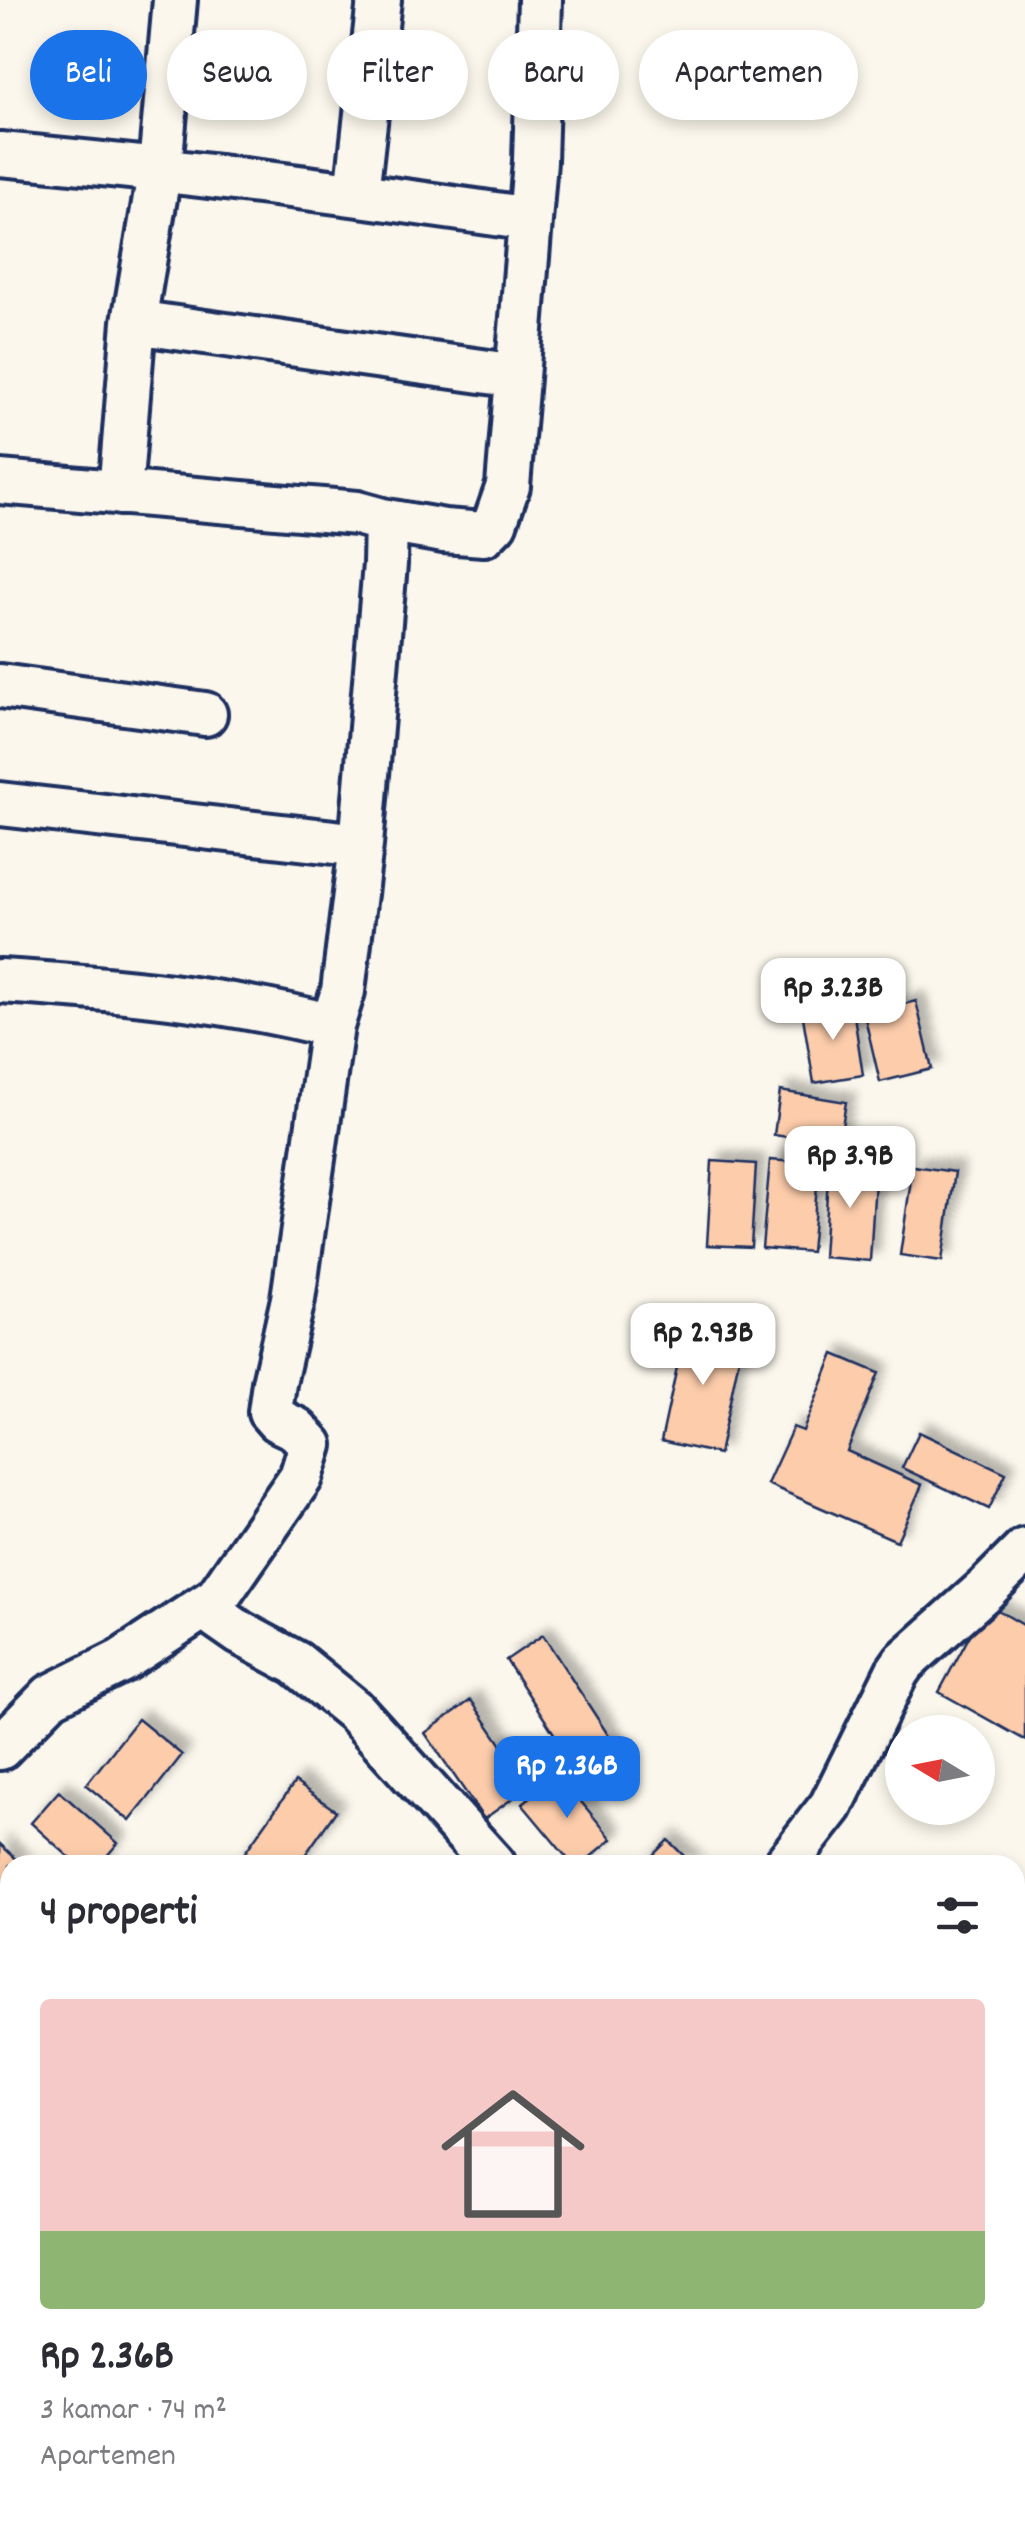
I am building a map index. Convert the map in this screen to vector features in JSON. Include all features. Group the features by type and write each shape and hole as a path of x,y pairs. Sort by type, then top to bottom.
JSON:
{"street":[{"path":"120,493 134,322 160,168 175,0"},
{"path":"356,193 379,0"},
{"path":"0,482 358,513 444,531 484,534 495,524 508,486 535,161 540,0"},
{"path":"0,154 160,168 530,220"},
{"path":"134,322 517,376"},
{"path":"0,1748 50,1696 121,1661 217,1598 301,1477 311,1445 296,1429 270,1412 293,1299 332,1026 343,991 360,844 386,521"},
{"path":"0,686 205,714"},
{"path":"0,804 360,844"},
{"path":"0,981 114,989 280,1012 332,1026"},
{"path":"793,1855 831,1806 904,1662 1025,1550"},
{"path":"217,1598 217,1617 296,1663 356,1712 485,1855"}],"building":[{"path":"916,1001 932,1069 880,1082 864,1014"},
{"path":"852,1002 863,1075 814,1083 802,1011"},
{"path":"780,1091 846,1102 839,1145 774,1135"},
{"path":"770,1160 819,1164 811,1252 762,1248"},
{"path":"712,1161 756,1164 751,1247 707,1245"},
{"path":"829,1161 876,1164 870,1261 823,1257"},
{"path":"913,1166 955,1172 942,1261 900,1255"},
{"path":"687,1321 744,1334 719,1454 661,1441"},
{"path":"834,1354 879,1373 847,1451 922,1485 897,1541 767,1484 793,1427 803,1431"},
{"path":"919,1432 1006,1473 989,1509 902,1468"},
{"path":"987,1604 1025,1626 1025,1740 995,1723 995,1715 980,1715 939,1692"},
{"path":"543,1635 616,1747 579,1772 506,1660"},
{"path":"471,1700 530,1786 484,1819 425,1733"},
{"path":"138,1719 182,1755 130,1821 86,1785"},
{"path":"558,1774 612,1839 593,1855 565,1855 522,1804"},
{"path":"295,1782 336,1811 305,1855 243,1855"},
{"path":"59,1791 118,1843 108,1855 67,1855 31,1823"},
{"path":"668,1840 683,1855 653,1855"},
{"path":"0,1844 12,1855 0,1855"}]}
